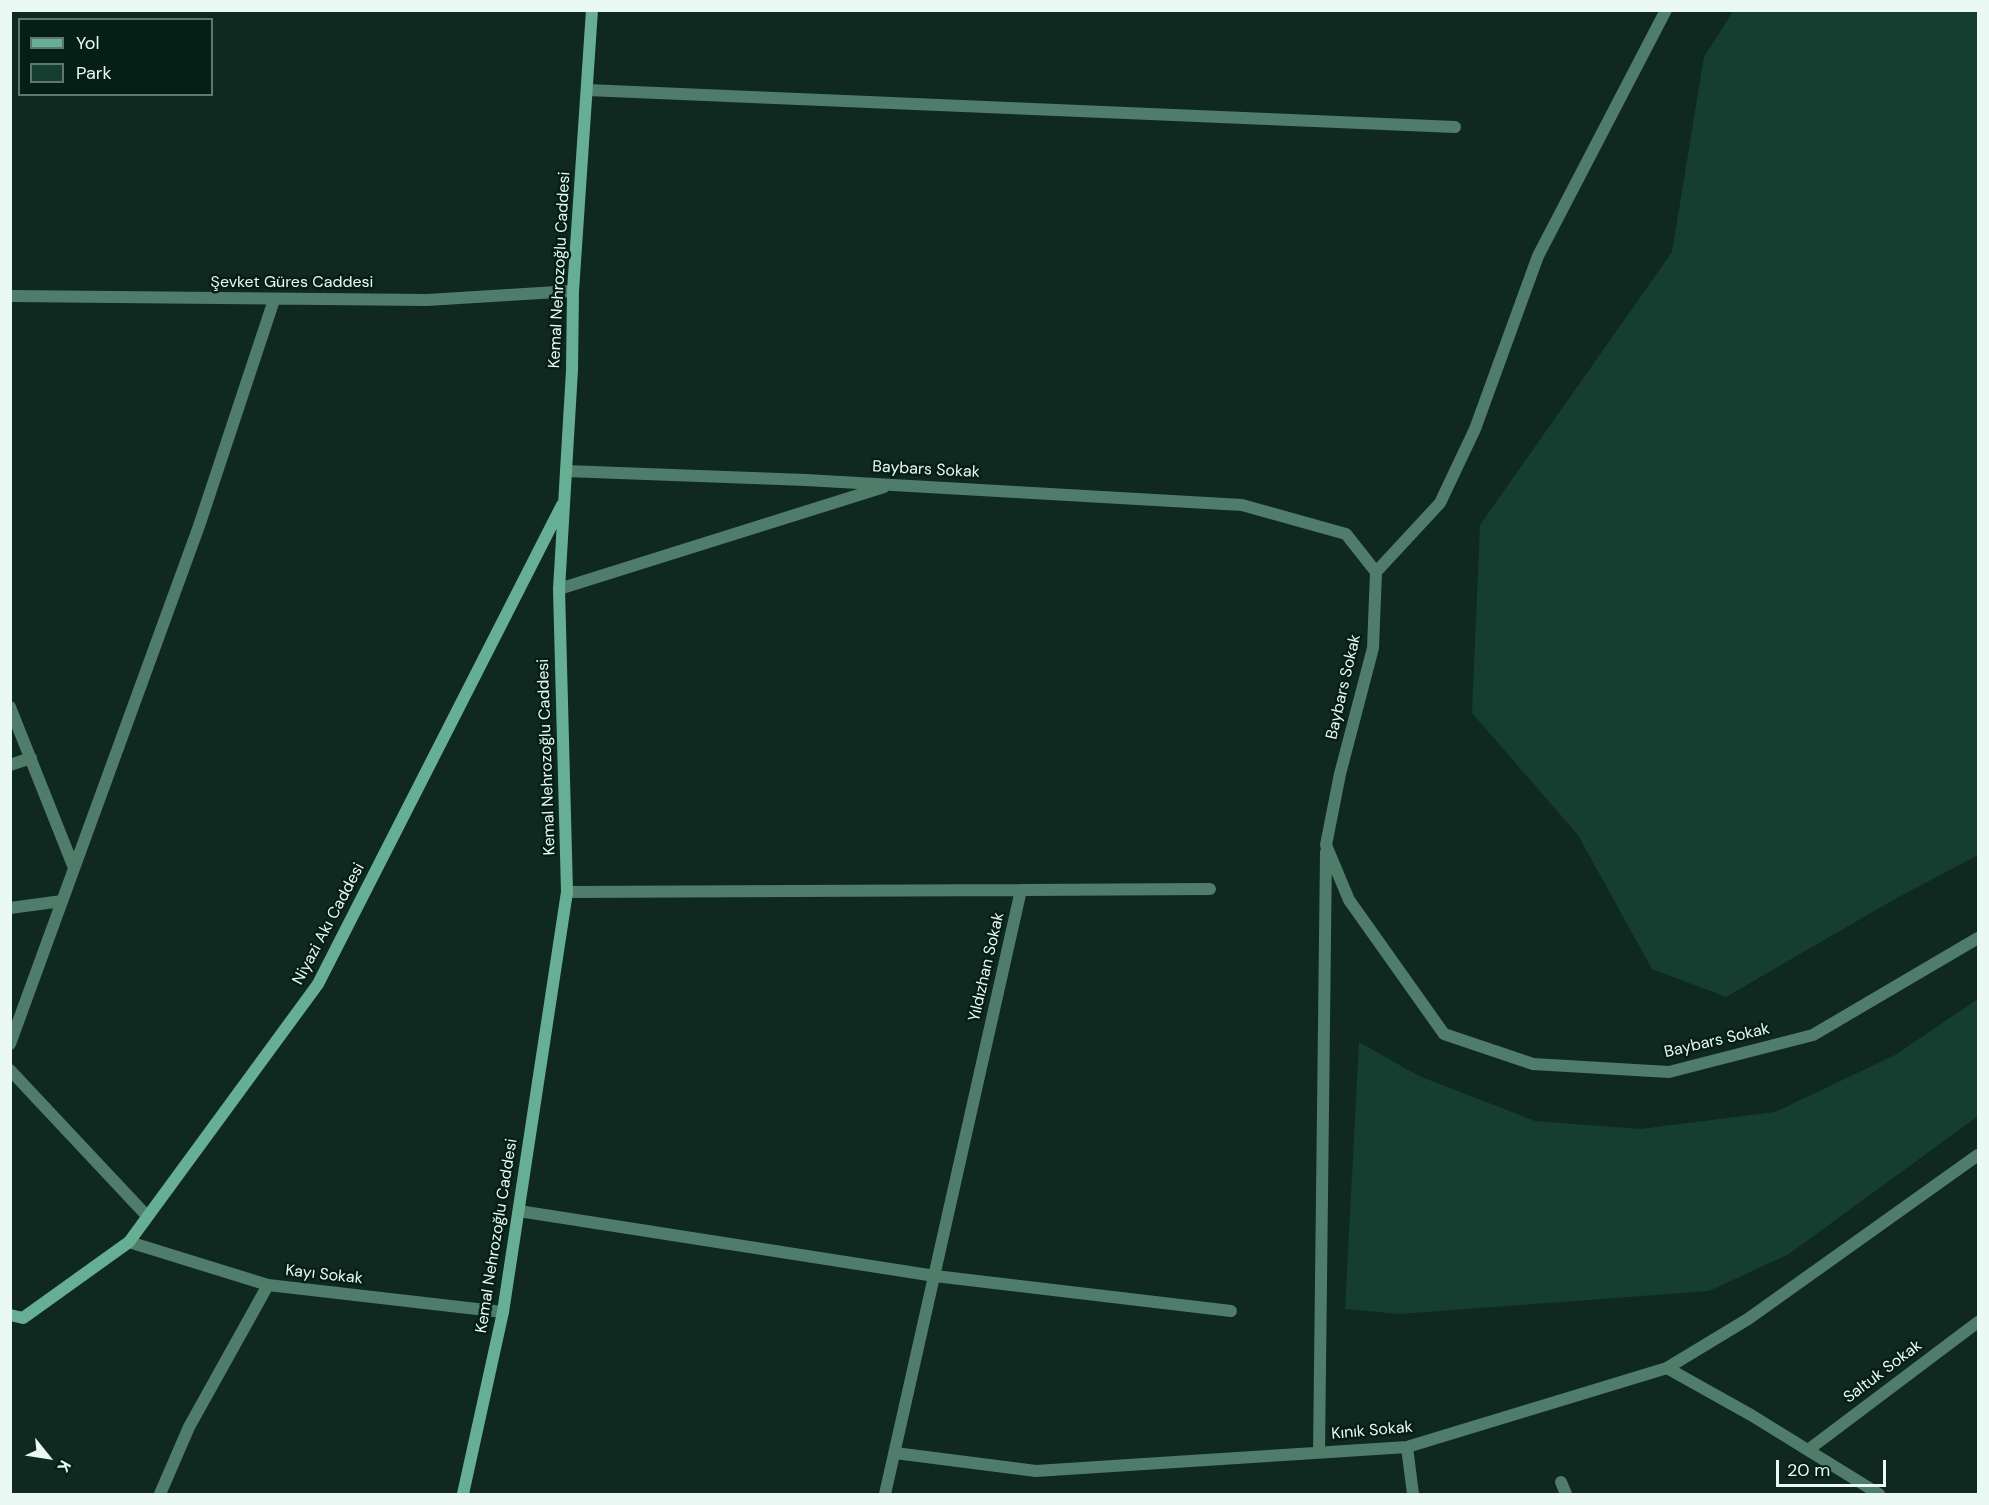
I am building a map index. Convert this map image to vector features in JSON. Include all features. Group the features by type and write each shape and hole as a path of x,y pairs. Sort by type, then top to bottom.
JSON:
{"street":[{"name":"Kemal Nehrozoğlu Caddesi","path":"463,1494 503,1312 567,892 559,589 572,370 573,291 592,10"},
{"path":"1376,572 1440,503 1475,429 1538,256 1666,10"},
{"path":"587,90 1455,127"},
{"name":"Şevket Güres Caddesi","path":"10,296 426,300 573,291"},
{"path":"10,1044 195,537 274,300"},
{"name":"Baybars Sokak","path":"566,471 892,484 1242,505 1346,534 1376,572 1373,648 1340,774 1326,845 1349,900 1444,1034 1533,1064 1669,1072 1814,1035 1978,938"},
{"path":"559,589 892,484"},
{"name":"Niyazi Akı Caddesi","path":"10,1315 23,1318 129,1242 318,984 565,500"},
{"path":"10,707 74,868"},
{"path":"10,765 31,758"},
{"path":"1319,1452 1326,845"},
{"path":"1022,890 1210,889"},
{"name":"Yıldızhan Sokak","path":"567,892 1022,890 885,1494"},
{"path":"10,908 62,901"},
{"path":"10,1070 147,1216"},
{"name":"Kınık Sokak","path":"895,1453 1036,1471 1407,1447 1667,1368 1748,1319 1978,1155"},
{"path":"519,1211 935,1275 1231,1311"},
{"path":"129,1242 268,1285"},
{"name":"Kayı Sokak","path":"160,1494 189,1427 268,1285 503,1312"},
{"name":"Saltuk Sokak","path":"1808,1450 1978,1322"},
{"path":"1667,1368 1879,1494"},
{"path":"1407,1447 1413,1494"},
{"path":"1562,1482 1566,1494"}],"green space":[{"path":"1734,10 1978,11 1978,855 1893,900 1726,997 1652,969 1578,835 1472,713 1480,525 1672,252 1704,57"},
{"path":"1978,999 1978,1116 1789,1254 1709,1291 1399,1314 1345,1309 1359,1042 1419,1076 1535,1121 1640,1129 1775,1112 1895,1055"}]}
